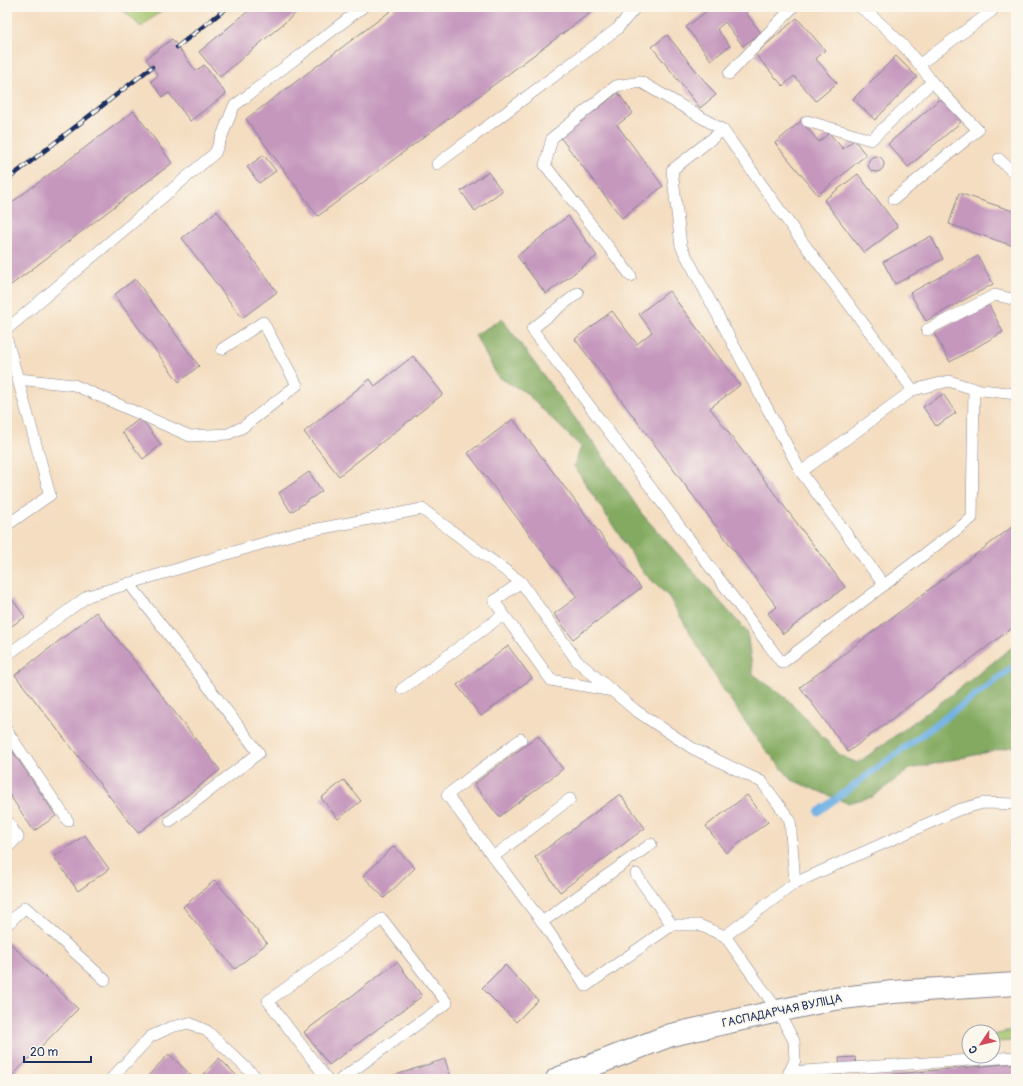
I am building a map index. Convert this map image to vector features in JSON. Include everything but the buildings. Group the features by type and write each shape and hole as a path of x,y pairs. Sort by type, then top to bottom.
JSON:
{"street":[{"name":"ГАСПАДАРЧАЯ ВУЛІЦА","path":"568,1077 671,1035 834,999 893,992 1016,984"}],"lane":[{"path":"7,329 215,153 234,106 363,7"},
{"path":"437,164 617,29 636,7"},
{"path":"729,74 793,7"},
{"path":"860,7 874,17 920,64 932,82 978,130 894,199"},
{"path":"920,64 992,11"},
{"path":"631,276 545,165 552,138 616,86 641,82 723,130 796,233 913,390"},
{"path":"807,122 871,140 932,82"},
{"path":"723,130 672,170 681,246 801,472 884,585"},
{"path":"999,159 1016,175"},
{"path":"578,293 532,329 782,663 972,518 974,389"},
{"path":"927,330 995,295 1016,300"},
{"path":"18,379 74,385 190,436 228,434 243,427 296,385 263,322 222,349"},
{"path":"7,340 50,495 7,525"},
{"path":"801,472 913,390 949,381 974,389 1016,394"},
{"path":"7,654 88,596 297,533 422,509 521,582 577,660 635,710 692,748 762,782 790,820 795,882"},
{"path":"521,582 494,601 551,680 614,691"},
{"path":"129,583 259,753 170,821"},
{"path":"402,689 504,615"},
{"path":"7,731 68,821"},
{"path":"521,739 446,795 542,922 586,986 672,925 699,925 725,936 778,1011 794,1041 795,1060 788,1076 1016,1057"},
{"path":"493,857 570,799"},
{"path":"725,936 795,882 958,810 984,803 1016,804"},
{"path":"7,821 18,836 7,848"},
{"path":"542,922 651,844"},
{"path":"636,874 672,925"},
{"path":"7,925 25,907 104,980"},
{"path":"327,1079 268,1001 382,919 447,1003 341,1079"},
{"path":"111,1079 150,1037 171,1027 190,1023 207,1031 258,1079"}],"green space":[{"path":"120,7 166,7 141,27"},
{"path":"502,319 602,455 642,514 747,632 753,674 786,698 841,756 858,763 959,689 1016,644 1016,746 910,769 872,797 847,803 792,780 759,742 721,686 669,597 644,573 574,466 581,447 525,392 498,377 475,335"},
{"path":"1016,1030 1016,1041 1001,1042 1001,1033"}],"waterway":[{"path":"818,812 1016,665"}],"railway":[{"path":"177,47 228,7"},
{"path":"7,180 152,67"}]}
